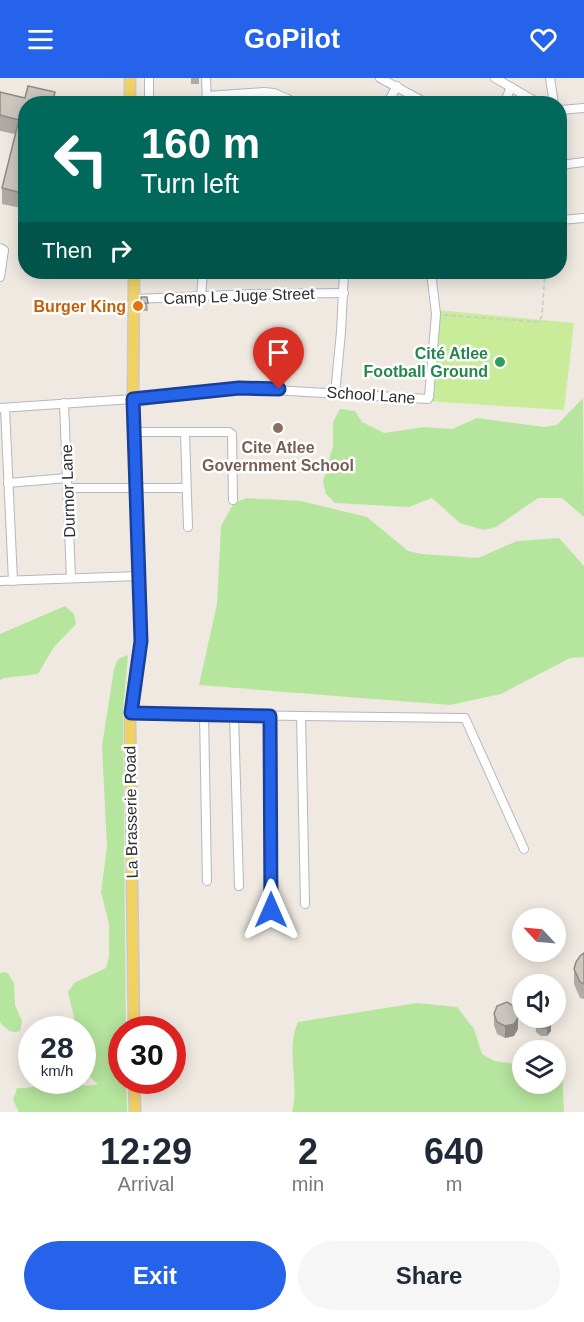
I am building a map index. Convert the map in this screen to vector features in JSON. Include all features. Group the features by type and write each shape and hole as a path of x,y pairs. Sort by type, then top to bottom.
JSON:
{"main road":[{"path":"130,78 130,96"},
{"name":"La Brasserie Road","path":"134,279 133,399 141,641 131,713 134,1016"},
{"path":"134,1094 135,1112"}],"street":[{"path":"149,78 149,96"},
{"path":"206,78 207,96"},
{"path":"380,78 415,96"},
{"path":"495,78 526,96"},
{"path":"550,78 553,96"},
{"path":"391,96 397,86"},
{"path":"507,96 511,87"},
{"path":"236,96 264,92 276,96"},
{"path":"567,109 584,108"},
{"path":"567,164 584,162"},
{"path":"567,219 584,218"},
{"path":"0,248 4,250 0,277"},
{"path":"201,297 202,279"},
{"path":"335,394 344,279"},
{"path":"432,279 436,314"},
{"name":"Camp Le Juge Street","path":"135,299 344,293"},
{"name":"School Lane","path":"3,408 133,399 239,388 429,397 436,314"},
{"name":"Durmor Lane","path":"64,403 72,578"},
{"path":"3,408 13,580"},
{"path":"134,432 229,432 231,434 233,500"},
{"path":"185,433 188,527"},
{"path":"8,483 67,478"},
{"path":"68,488 186,488"},
{"path":"0,581 139,576"},
{"path":"131,713 465,718 524,849"},
{"path":"204,714 207,881"},
{"path":"234,715 239,886"},
{"path":"270,716 271,910"},
{"path":"301,716 305,904"}],"path":[{"path":"436,314 538,322 542,316 545,279"}],"green space":[{"name":"Cité Atlee Football Ground","path":"437,310 574,323 564,410 425,401"},
{"path":"583,398 584,517 562,498 538,498 496,527 484,530 460,523 432,498 409,507 335,503 326,494 323,482 333,446 333,422 340,409 355,411 362,422 384,433 425,427 452,429 477,418 544,427 557,425"},
{"path":"247,498 301,501 367,517 408,551 421,554 478,558 517,541 559,538 584,566 584,657 570,658 501,694 450,705 199,685 217,604 221,526 234,503"},
{"path":"65,606 74,614 76,624 54,647 38,674 0,680 0,634"},
{"path":"128,655 123,710 126,1016 108,1016 108,1094 126,1094 127,1112 19,1112 13,1100 17,1088 18,1094 96,1094 96,1084 98,1084 96,1082 96,1016 74,1016 68,992 74,983 106,968 109,957 109,924 101,892 107,847 102,746 114,669 118,659"},
{"path":"8,973 14,983 15,1005 20,1016 17,1032 6,1029 0,1022 0,974"},
{"path":"417,1003 457,1007 474,1029 482,1054 494,1061 512,1064 512,1094 563,1094 564,1112 292,1112 294,1090 292,1055 294,1032 298,1022"}],"building":[{"path":"28,86 55,92 54,96 26,96"},
{"path":"0,92 18,96 18,120 0,115"},
{"path":"18,124 18,192 2,188"},
{"path":"141,297 147,297 148,303 141,303"},
{"path":"584,953 584,984 580,982 574,969 576,962"},
{"path":"507,1002 512,1005 512,1024 505,1026 497,1022 494,1014 497,1006"}],"place":[{"name":"Burger King","path":"138,306"},
{"name":"Cité Atlee Football Ground","path":"500,362"},
{"name":"Cite Atlee Government School","path":"278,428"}],"route":[{"path":"271,910 270,716 131,713 141,641 133,399 239,388 279,389"}]}
